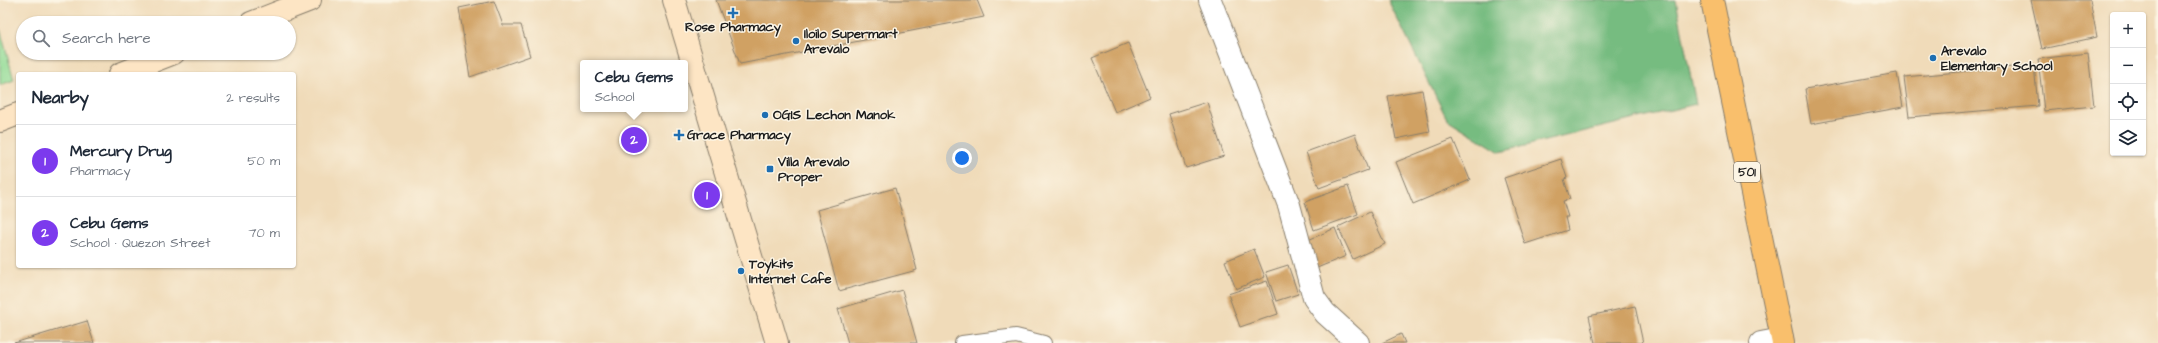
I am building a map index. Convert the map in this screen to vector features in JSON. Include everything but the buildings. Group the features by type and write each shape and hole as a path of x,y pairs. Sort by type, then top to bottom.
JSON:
{"main road":[{"path":"269,16 310,0"},
{"path":"674,0 777,343"},
{"name":"501","path":"1712,0 1783,341"},
{"path":"125,72 156,60"},
{"path":"0,121 16,115"}],"street":[{"path":"1210,0 1289,205 1314,298 1334,322 1358,343"},
{"path":"1761,343 1783,341"}],"lane":[{"path":"962,343 1016,336 1044,343"}],"green space":[{"path":"1388,0 1676,0 1696,104 1500,152 1447,119"},
{"path":"0,29 14,80 0,85"}],"place":[{"name":"Rose Pharmacy","path":"733,13"},
{"name":"Iloilo Supermart Arevalo","path":"796,41"},
{"name":"Arevalo Elementary School","path":"1933,58"},
{"name":"OGIS Lechon Manok","path":"765,115"},
{"name":"Grace Pharmacy","path":"679,135"},
{"name":"Cebu Gems","path":"634,140"},
{"name":"Villa Arevalo Proper","path":"770,169"},
{"name":"Mercury Drug","path":"707,195"},
{"name":"Toykits Internet Cafe","path":"741,271"}]}
